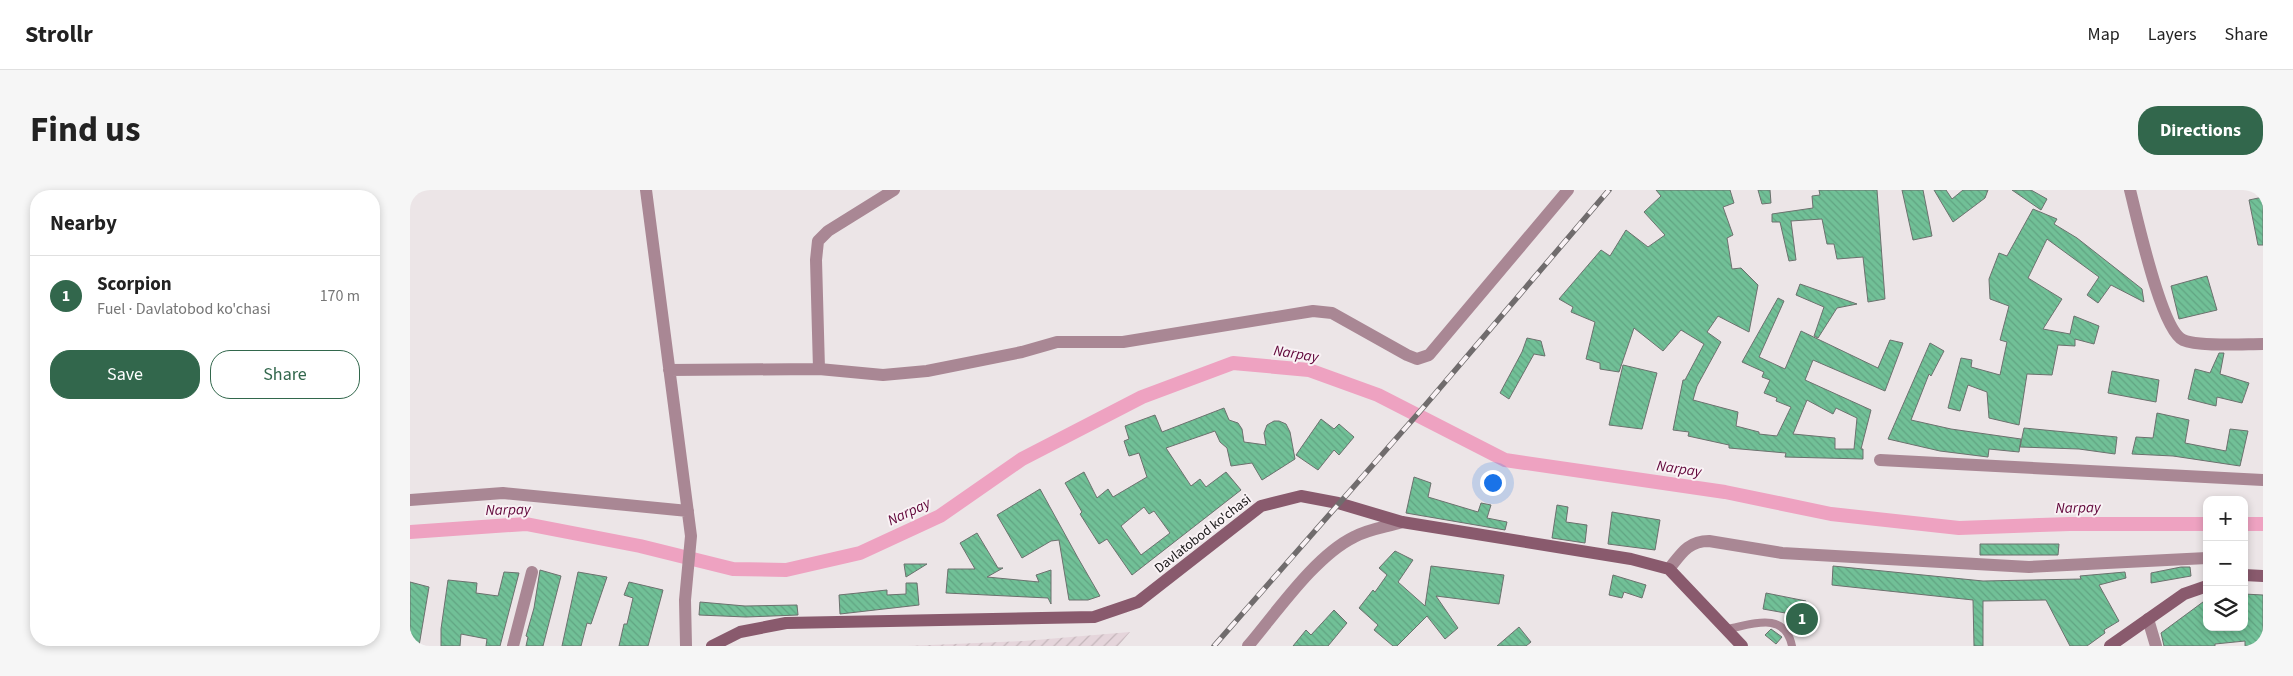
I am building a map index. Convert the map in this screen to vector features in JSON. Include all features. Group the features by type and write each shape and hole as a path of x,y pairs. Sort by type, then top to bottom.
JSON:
{"street":[{"path":"646,190 691,536 685,600 686,646"},
{"path":"819,370 816,260 818,241 828,231 894,190"},
{"path":"669,370 819,370 883,374 927,371 1022,352 1057,342 1123,342 1313,311 1332,313 1407,356 1417,359 1428,355 1450,332 1568,190"},
{"path":"2130,190 2162,308 2170,327 2182,340 2204,344 2263,344"},
{"path":"1880,460 2263,480"},
{"path":"410,500 503,493 688,511"},
{"name":"Davlatobod ko'chasi","path":"712,646 740,632 786,623 1094,617 1138,602 1261,506 1301,496 1402,522 1631,559 1669,569"},
{"path":"1248,646 1316,566 1337,546 1356,536 1402,522"},
{"path":"1742,646 1728,629 1669,569 1689,544 1703,541 1782,554 2029,568 2203,558"},
{"path":"513,646 532,572"},
{"path":"2248,575 2263,576"},
{"path":"2110,646 2184,594 2203,587"},
{"path":"2148,619 2156,646"}],"lane":[{"path":"1728,629 1766,622 1777,623 1791,639 1792,646"}],"shaded area":[{"path":"1130,632 1118,646 907,646 1024,641"}],"building":[{"path":"1656,190 1730,190 1734,203 1723,207 1733,235 1727,238 1732,269 1741,268 1758,285 1749,332 1718,316 1707,332 1721,342 1697,386 1693,400 1738,412 1736,426 1759,432 1759,434 1777,436 1791,407 1776,401 1777,398 1764,393 1770,380 1762,377 1764,372 1742,362 1778,298 1784,301 1759,357 1785,369 1801,331 1878,368 1890,340 1903,343 1885,391 1813,360 1805,380 1871,410 1861,449 1863,449 1863,459 1785,457 1786,453 1729,448 1729,445 1688,436 1689,432 1673,430 1683,380 1685,380 1704,344 1681,330 1663,351 1634,328 1619,372 1600,369 1600,363 1586,359 1595,322 1571,312 1573,307 1559,299 1601,250 1610,256 1626,230 1648,247 1665,235 1644,212 1661,196","holes":["1807,400 1833,414 1836,408 1857,418 1854,449 1835,449 1835,438 1793,434"]},
{"path":"1758,190 1770,190 1771,203 1762,204"},
{"path":"1819,190 1877,190 1885,299 1868,302 1863,257 1837,259 1834,244 1827,244 1822,219 1791,221 1796,260 1789,261 1780,222 1772,222 1772,214 1813,208 1812,196 1820,195"},
{"path":"1902,190 1923,190 1932,236 1913,240"},
{"path":"1934,190 1946,190 1952,199 1963,190 1988,190 1985,198 1953,222"},
{"path":"2012,190 2031,190 2047,199 2041,210"},
{"path":"2263,197 2263,245 2258,245 2249,200"},
{"path":"2033,209 2057,219 2054,224 2077,238 2142,289 2144,302 2111,285 2098,303 2087,295 2099,277 2047,239 2028,278 2062,299 2043,329 2070,334 2074,316 2099,326 2094,344 2075,339 2075,346 2058,345 2052,375 2027,374 2019,425 1989,418 1987,392 1968,385 1960,411 1948,408 1961,358 1972,360 1971,367 2000,375 2007,342 2000,340 2009,306 1990,299 1989,279 1999,253 2007,256"},
{"path":"2207,276 2217,310 2179,319 2171,286"},
{"path":"1800,284 1857,304 1837,308 1818,338 1814,336 1824,307 1796,295"},
{"path":"1527,338 1541,341 1545,356 1534,354 1509,399 1500,393 1522,352"},
{"path":"1930,343 1944,351 1931,376 1929,374 1911,420 1951,429 2021,439 2019,452 1989,449 1988,457 1940,451 1888,439"},
{"path":"2219,353 2224,353 2220,374 2249,383 2242,403 2217,397 2216,406 2188,399 2195,369 2210,373"},
{"path":"1623,365 1657,373 1642,429 1609,425"},
{"path":"2112,371 2159,380 2156,402 2108,393"},
{"path":"1224,408 1229,420 1238,423 1242,429 1244,442 1266,445 1264,433 1267,425 1274,421 1286,424 1290,432 1295,459 1262,480 1252,463 1231,466 1227,448 1220,442 1215,431 1166,448 1191,486 1200,479 1206,487 1226,472 1241,490 1132,575 1107,539 1099,544 1080,514 1082,512 1065,483 1084,472 1097,498 1108,489 1113,497 1147,477 1139,453 1129,456 1124,441 1129,439 1125,426 1155,415 1162,432","holes":["1144,507 1149,514 1154,511 1170,533 1141,555 1121,526"]},
{"path":"2157,413 2189,420 2185,443 2226,451 2230,429 2248,431 2240,466 2173,456 2132,454 2136,437 2153,438"},
{"path":"1321,419 1334,429 1339,424 1354,437 1339,455 1334,450 1318,470 1296,455"},
{"path":"2024,428 2117,437 2115,454 2079,449 2020,447"},
{"path":"1414,477 1431,483 1428,497 1478,512 1481,503 1491,505 1487,518 1507,522 1505,530 1406,513"},
{"path":"1040,489 1100,596 1088,600 1069,600 1059,540 1051,541 1022,558 997,515"},
{"path":"1557,505 1568,507 1566,522 1587,525 1585,543 1552,538"},
{"path":"1612,512 1660,520 1655,550 1608,544"},
{"path":"977,533 998,568 1003,568 987,577 1039,582 1036,575 1051,570 1051,604 1048,598 946,593 948,569 975,569 960,543"},
{"path":"1980,544 2059,544 2058,555 1980,555"},
{"path":"1395,551 1413,560 1398,582 1425,606 1431,566 1504,575 1499,604 1436,596 1458,628 1445,639 1427,616 1397,646 1393,646 1374,630 1378,625 1359,608 1373,590 1375,592 1387,575 1379,568"},
{"path":"904,564 927,564 906,577"},
{"path":"1833,566 1983,581 2081,579 2080,576 2125,572 2126,578 2099,585 2119,621 2104,630 2105,633 2087,646 2070,646 2046,600 1983,601 1983,646 1974,646 1973,600 1832,585"},
{"path":"2190,567 2191,576 2151,583 2151,573"},
{"path":"540,570 561,576 543,646 526,646 528,637 526,636 534,608"},
{"path":"504,572 519,573 500,646 486,646 487,639 461,634 460,646 441,646 441,629 448,580 477,583 476,593 498,596"},
{"path":"578,572 607,577 591,624 587,623 581,646 562,646"},
{"path":"1613,575 1646,585 1642,598 1624,592 1622,598 1609,595"},
{"path":"410,582 429,587 419,646 410,646"},
{"path":"629,582 663,590 648,646 619,646 624,624 627,624 633,598 624,595"},
{"path":"906,583 917,583 919,605 840,614 839,595 887,590 887,595 906,594"},
{"path":"1766,593 1806,601 1802,616 1763,609"},
{"path":"2248,594 2263,595 2263,646 2245,646 2245,641 2215,644 2215,646 2164,646 2161,633 2203,602 2203,631 2248,631"},
{"path":"700,602 745,606 797,605 798,615 746,617 699,615"},
{"path":"1334,610 1347,623 1328,646 1293,646 1306,630 1311,635"},
{"path":"1519,627 1531,642 1526,646 1497,646"},
{"path":"1771,629 1782,637 1776,644 1765,635"}],"waterway":[{"name":"Narpay","path":"410,532 526,524 640,546 733,569 786,570 860,553 940,516 1022,459 1142,397 1233,363 1309,370 1378,395 1505,460 1725,492 1831,514 1959,528 2070,524 2203,524"},
{"name":"Narpay","path":"2248,524 2263,524"}],"railway":[{"path":"1214,646 1422,409 1609,190"}],"place":[{"name":"Scorpion","path":"1802,619"}]}
